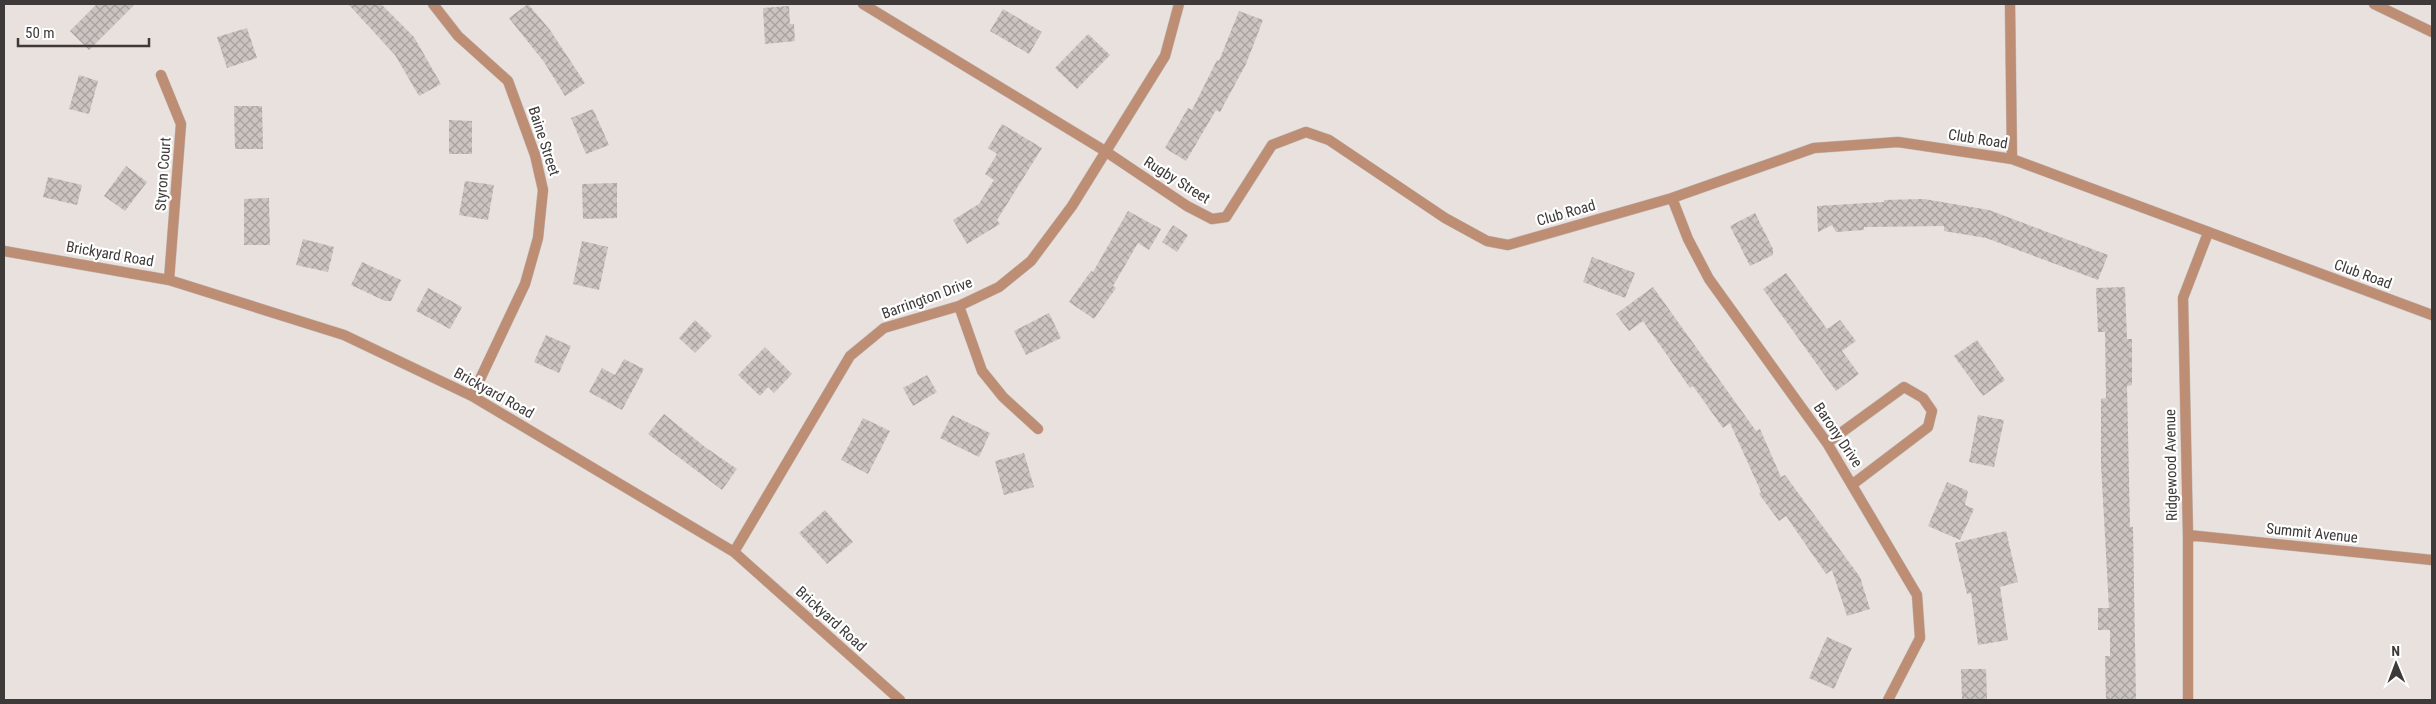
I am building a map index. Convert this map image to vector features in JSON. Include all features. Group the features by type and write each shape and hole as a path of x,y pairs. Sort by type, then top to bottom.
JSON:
{"street":[{"name":"Baine Street","path":"433,4 458,36 508,81 535,155 543,190 538,238 525,284 472,396"},
{"name":"Rugby Street","path":"863,4 1105,151 1187,206 1212,219 1226,217 1272,145 1306,132 1330,140 1445,218 1487,241 1508,245"},
{"name":"Barrington Drive","path":"734,552 850,356 884,328 959,306 999,286 1030,261 1072,206 1165,56 1179,4"},
{"path":"2010,4 2012,159"},
{"path":"2374,4 2432,32"},
{"name":"Styron Court","path":"161,74 181,124 169,280"},
{"name":"Club Road","path":"1508,245 1672,198 1814,148 1898,142 2012,159 2432,315"},
{"name":"Barony Drive","path":"1672,198 1688,239 1709,279 1827,443 1917,595 1920,638 1888,700"},
{"name":"Ridgewood Avenue","path":"2188,700 2188,535 2183,298 2208,233"},
{"name":"Brickyard Road","path":"4,251 169,280 344,335 472,396 734,552 900,700"},
{"path":"959,306 982,371 1003,397 1038,429"},
{"path":"1827,443 1904,387 1923,398 1932,411 1928,427 1853,484"},
{"name":"Summit Avenue","path":"2188,535 2432,560"}],"building":[{"path":"97,4 135,4 89,50 70,31"},
{"path":"348,4 381,4 414,37 441,84 419,96 395,55"},
{"path":"528,4 550,30 585,83 565,96 544,62 509,18"},
{"path":"789,6 790,24 794,24 795,41 765,44 763,8"},
{"path":"1003,9 1042,32 1029,54 990,31"},
{"path":"1239,11 1263,20 1246,64 1220,112 1216,110 1186,161 1165,148 1188,108 1192,110 1217,60 1219,61"},
{"path":"247,28 257,58 227,68 217,37"},
{"path":"1088,34 1110,55 1077,89 1055,68"},
{"path":"79,75 98,81 89,114 69,109"},
{"path":"234,106 262,106 263,149 235,149"},
{"path":"593,109 609,145 586,154 571,118"},
{"path":"449,120 472,121 472,154 449,154"},
{"path":"1002,124 1042,148 997,220 1000,224 967,244 953,220 979,204 994,180 985,174 997,154 988,148"},
{"path":"126,166 147,182 125,211 104,196"},
{"path":"48,177 82,185 77,205 43,197"},
{"path":"465,181 494,185 488,220 459,215"},
{"path":"617,183 617,218 583,219 582,184"},
{"path":"269,198 270,245 244,245 244,199"},
{"path":"1924,199 1989,210 2108,255 2098,280 1986,238 1944,231 1944,226 1864,227 1864,230 1836,232 1832,225 1818,232 1817,206 1884,202 1884,200"},
{"path":"1128,211 1161,229 1149,250 1138,243 1113,286 1116,288 1094,319 1069,302 1091,271 1093,272"},
{"path":"1755,213 1773,249 1773,255 1750,266 1730,226"},
{"path":"1173,225 1188,235 1177,252 1162,242"},
{"path":"303,239 334,247 328,272 296,265"},
{"path":"582,241 608,247 599,290 573,284"},
{"path":"1592,257 1635,273 1625,298 1583,282"},
{"path":"362,262 401,280 391,301 385,301 351,285"},
{"path":"1786,273 1827,329 1840,320 1856,341 1842,351 1859,374 1836,391 1763,289"},
{"path":"1653,287 1756,431 1760,429 1781,477 1785,475 1860,577 1870,609 1847,616 1832,570 1826,574 1786,516 1779,521 1759,494 1761,492 1730,423 1723,428 1693,386 1690,388 1643,321 1629,331 1616,314"},
{"path":"2125,287 2127,339 2132,339 2132,385 2127,386 2130,527 2133,527 2136,700 2106,700 2105,656 2110,656 2110,630 2098,630 2098,608 2109,608 2101,464 2101,399 2106,398 2105,332 2098,332 2096,288"},
{"path":"428,288 462,307 450,329 416,311"},
{"path":"1049,313 1061,338 1026,355 1014,331"},
{"path":"695,320 712,336 695,353 679,338"},
{"path":"546,335 571,346 559,373 534,362"},
{"path":"1977,340 2005,380 1983,396 1954,356"},
{"path":"765,347 792,374 774,393 768,387 760,396 738,375"},
{"path":"624,359 644,369 622,410 589,392 602,368 615,375"},
{"path":"927,375 937,392 913,406 903,388"},
{"path":"664,414 705,447 737,469 722,490 648,434"},
{"path":"952,415 990,433 979,457 940,438"},
{"path":"1978,415 2004,420 1994,467 1969,462"},
{"path":"863,418 890,431 868,474 841,460"},
{"path":"1024,453 1034,487 1004,495 995,461"},
{"path":"1947,482 1968,491 1965,505 1974,509 1960,540 1928,526"},
{"path":"825,510 853,542 827,564 799,533"},
{"path":"2006,531 2018,582 2000,587 2008,640 1978,645 1971,593 1967,594 1955,543"},
{"path":"1827,637 1852,648 1834,689 1809,678"},
{"path":"1961,669 1986,669 1987,700 1962,700"}]}
